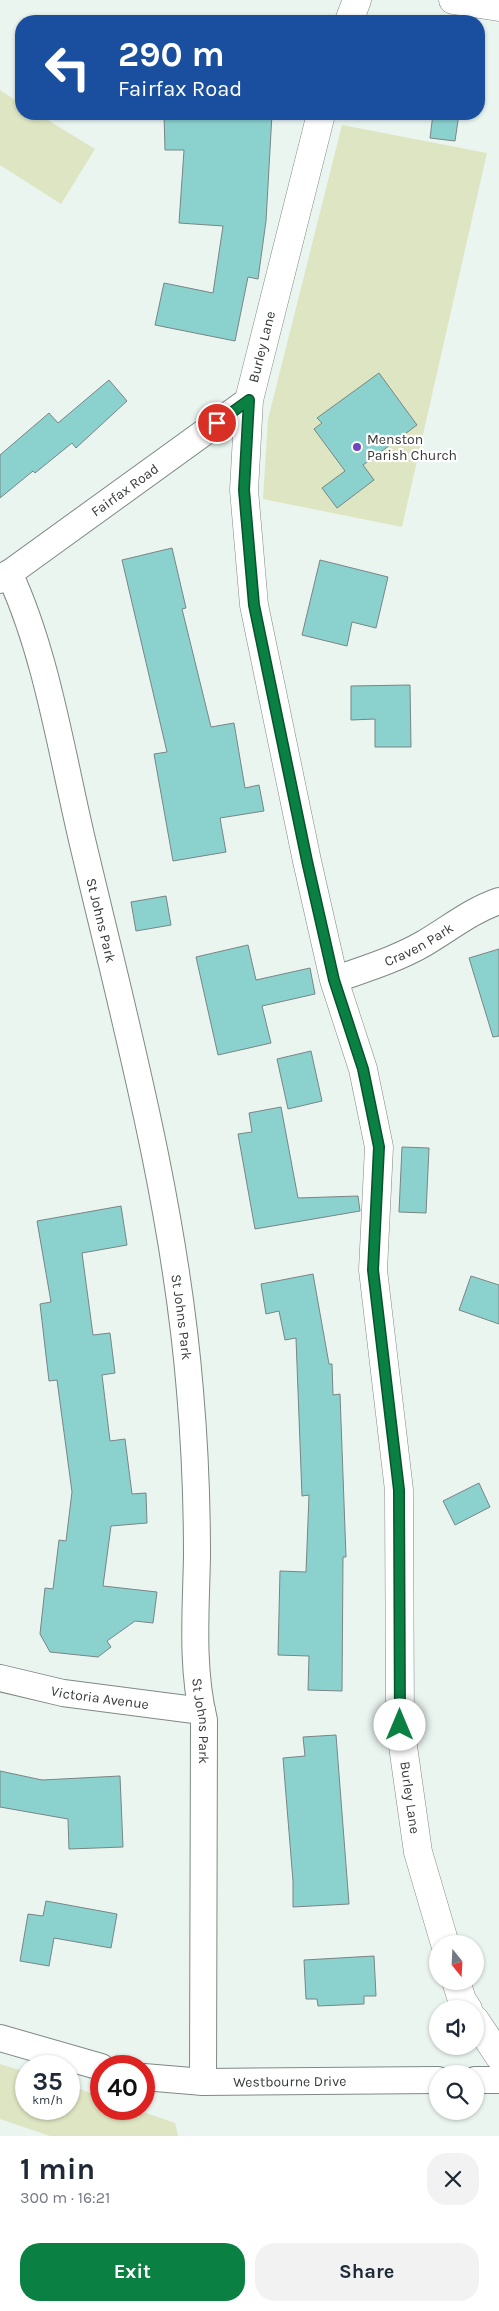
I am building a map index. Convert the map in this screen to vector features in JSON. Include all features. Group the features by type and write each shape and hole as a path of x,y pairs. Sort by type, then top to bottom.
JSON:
{"street":[{"path":"352,15 358,0"},
{"path":"452,0 499,7"},
{"name":"Burley Lane","path":"319,120 249,400 244,490 254,605 307,861 334,980 363,1069 379,1147 373,1270 399,1490 400,1725 418,1852 442,1935"},
{"name":"Fairfax Road","path":"5,576 249,400"},
{"name":"St Johns Park","path":"5,576 26,608 55,720 146,1105 179,1293 188,1361 197,1480 196,1685 204,1720 203,2082"},
{"name":"Craven Park","path":"334,980 392,960 424,944 482,907 499,901"},
{"name":"Victoria Avenue","path":"0,1678 63,1693 202,1711"},
{"path":"484,2034 499,2056"},
{"path":"0,2038 90,2064"},
{"name":"Westbourne Drive","path":"155,2078 203,2082 429,2080"},
{"path":"484,2080 499,2080"}],"green space":[{"path":"0,90 15,100 15,120 48,120 95,149 61,204 0,165"},
{"path":"342,125 487,153 402,527 263,499 268,419"},
{"path":"0,2064 15,2069 15,2120 80,2120 80,2089 90,2093 90,2120 155,2120 155,2116 175,2123 178,2136 50,2136 0,2119"}],"building":[{"path":"164,120 272,120 266,221 258,279 248,277 235,341 155,325 164,283 213,293 223,226 179,223 184,150 165,150"},
{"path":"432,120 458,120 455,141 430,138"},
{"name":"Menston Parish Church","path":"379,373 417,425 363,465 374,480 337,508 322,488 345,471 314,429 322,423 317,418"},
{"path":"109,380 127,401 76,448 72,443 0,498 0,455 49,413 58,423"},
{"path":"172,548 186,608 182,609 211,727 234,723 245,788 259,785 264,811 220,818 226,852 173,861 154,754 167,752 122,560"},
{"path":"320,560 388,577 376,628 352,622 347,646 302,635"},
{"path":"410,685 411,747 375,747 375,719 351,720 351,686"},
{"path":"166,896 171,925 136,931 131,902"},
{"path":"248,945 256,980 310,968 315,994 262,1006 271,1043 218,1055 196,957"},
{"path":"499,949 499,1036 493,1037 469,958"},
{"path":"311,1051 322,1101 288,1109 277,1059"},
{"path":"281,1107 298,1198 358,1196 360,1211 255,1229 238,1134 252,1132 249,1113"},
{"path":"402,1147 429,1148 426,1213 399,1212"},
{"path":"121,1206 127,1245 82,1253 93,1335 110,1333 115,1373 102,1375 110,1441 125,1439 132,1494 146,1493 147,1523 111,1526 103,1586 157,1592 153,1623 135,1621 107,1641 111,1647 98,1657 50,1652 40,1634 45,1588 53,1589 59,1540 66,1541 72,1492 57,1380 49,1381 40,1304 51,1302 37,1221"},
{"path":"313,1274 329,1364 332,1364 333,1395 340,1394 346,1557 343,1557 342,1691 308,1690 309,1656 278,1655 280,1571 306,1572 309,1495 302,1496 296,1338 285,1340 279,1311 266,1314 261,1284"},
{"path":"471,1276 499,1285 499,1324 459,1310"},
{"path":"479,1483 490,1507 455,1525 443,1501"},
{"path":"336,1735 349,1904 293,1907 293,1881 283,1758 305,1756 303,1737"},
{"path":"0,1771 42,1780 120,1776 123,1847 69,1849 68,1819 0,1807"},
{"path":"46,1901 117,1914 111,1948 54,1938 49,1966 20,1961 28,1914 43,1916"},
{"path":"374,1956 376,1996 364,1996 364,2004 318,2006 317,1999 306,1999 304,1960"}],"place":[{"name":"Menston Parish Church","path":"357,447"}],"route":[{"path":"217,423 249,400 244,490 254,605 307,861 334,980 363,1069 379,1147 373,1270 399,1490 400,1725"}]}
